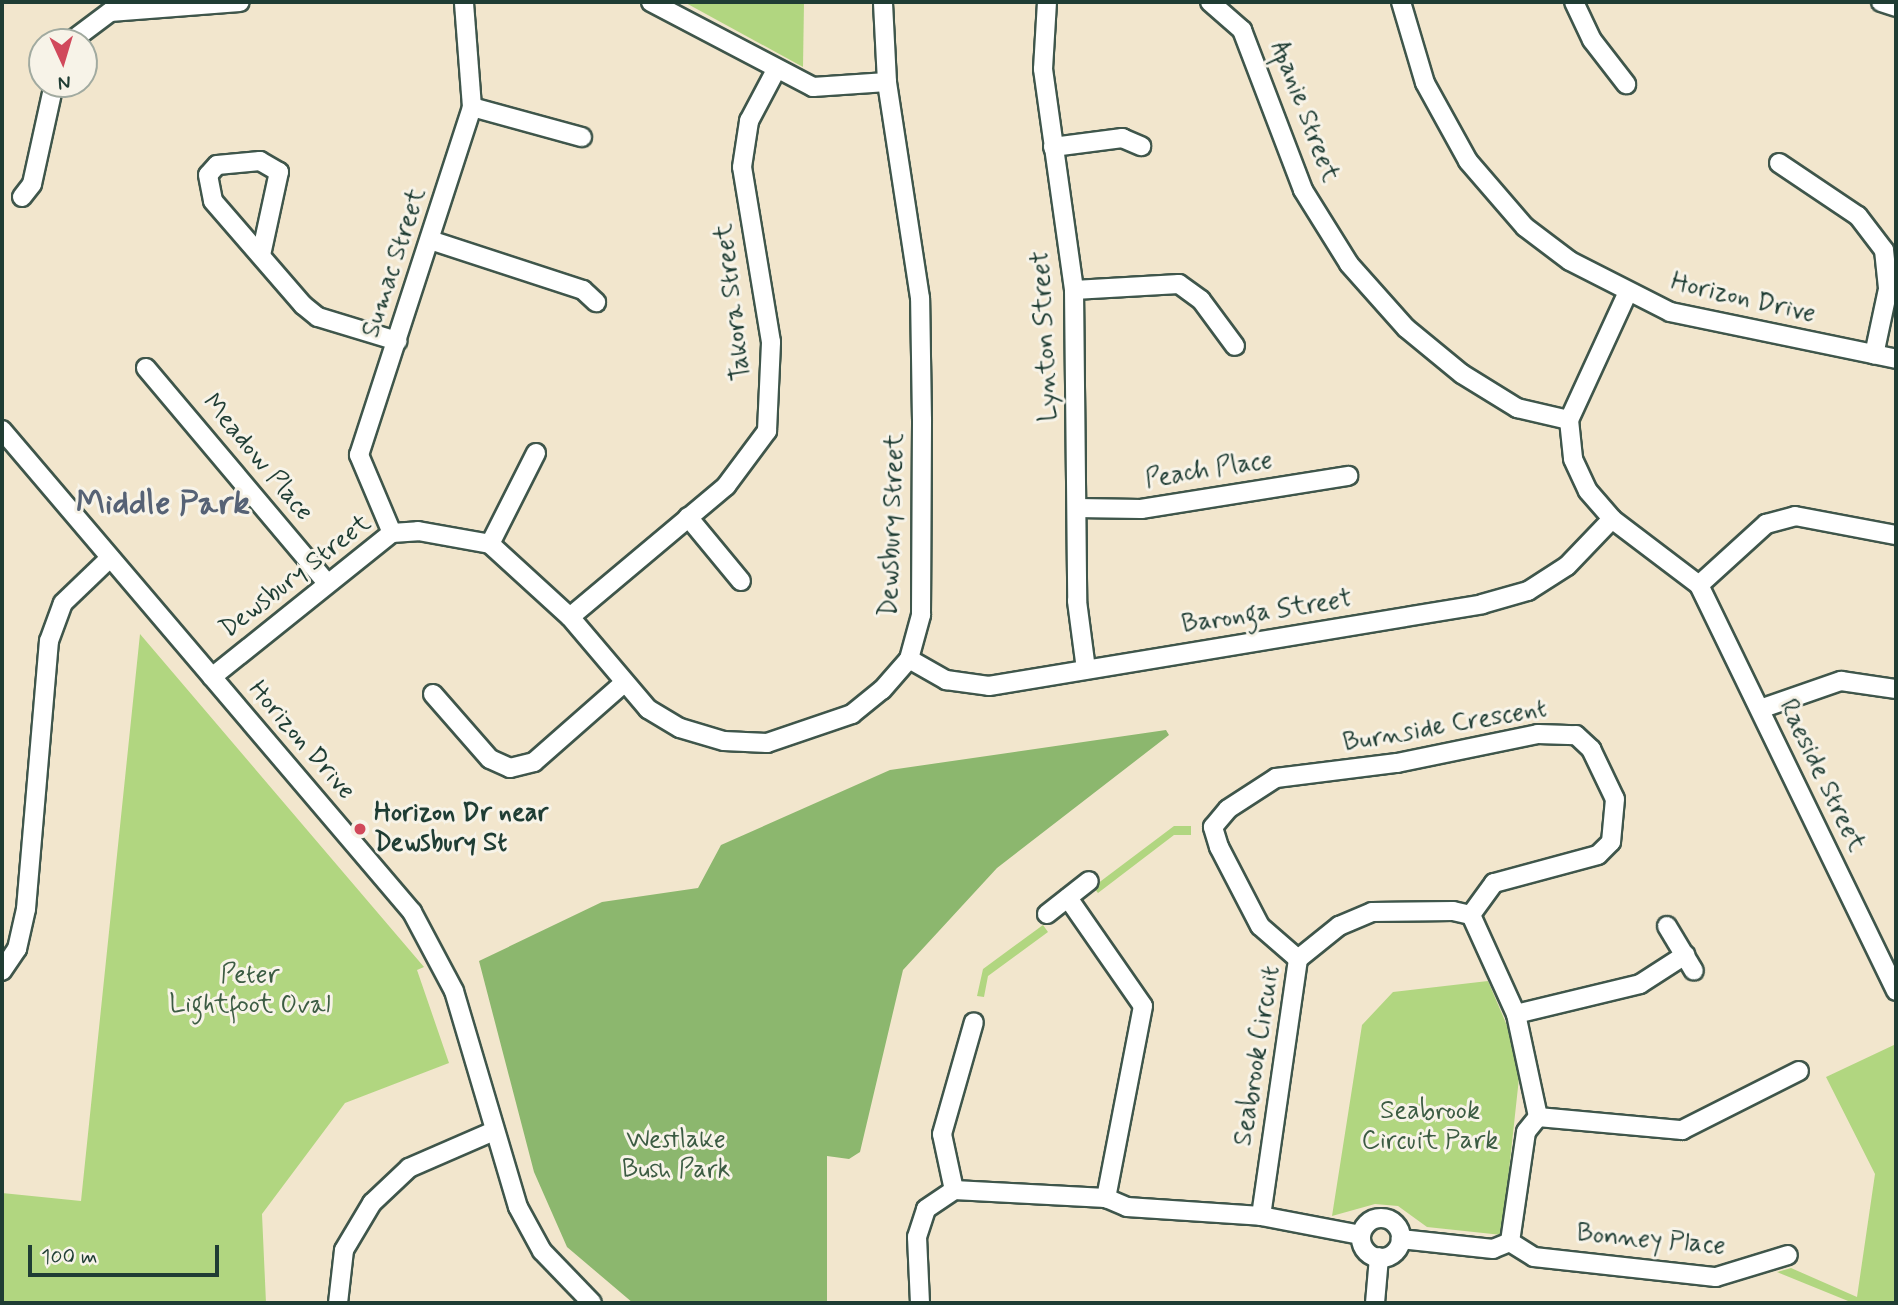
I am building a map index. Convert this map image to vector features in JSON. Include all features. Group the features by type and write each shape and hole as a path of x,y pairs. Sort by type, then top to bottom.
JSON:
{"street":[{"path":"89,28 110,12 240,2"},
{"name":"Sumac Street","path":"392,533 359,455 472,107 464,2"},
{"path":"651,2 776,70 813,87 887,82"},
{"name":"Dewsbury Street","path":"212,677 392,533 457,535 490,544 570,617 624,683 680,728 724,741 767,743 852,715 909,659 921,615 920,298 887,82 883,2"},
{"name":"Lynton Street","path":"1047,2 1043,69 1074,290 1077,508 1086,669"},
{"name":"Apanie Street","path":"1210,2 1242,30 1303,190 1349,264 1406,328 1462,374 1517,408 1569,420"},
{"name":"Horizon Drive","path":"1401,2 1425,83 1468,161 1525,227 1627,294 1704,322 1896,359"},
{"path":"1574,2 1592,40 1626,84"},
{"path":"1881,2 1896,7"},
{"name":"Takora Street","path":"570,617 749,462 767,430 771,342 742,167 749,121 776,70"},
{"path":"22,197 32,184 51,98"},
{"path":"472,107 582,137"},
{"path":"1053,147 1122,138 1142,146"},
{"path":"261,255 279,172 260,162 217,165 208,175 212,201 261,255 318,317 397,341"},
{"path":"1779,163 1858,216 1884,250 1888,289 1874,355"},
{"path":"430,240 583,290 596,302"},
{"path":"1074,290 1179,284 1201,300 1235,346"},
{"path":"1569,420 1627,294"},
{"name":"Meadow Place","path":"146,368 327,583"},
{"name":"Raeside Street","path":"1569,420 1573,459 1588,491 1612,519 1699,585 1896,991"},
{"name":"Horizon Drive","path":"2,430 428,936 454,991 494,1131 528,1229 592,1303"},
{"path":"490,544 536,453"},
{"name":"Peach Place","path":"1077,508 1141,509 1348,476"},
{"path":"1699,585 1766,524 1795,516 1896,535"},
{"path":"688,517 741,581"},
{"name":"Baronga Street","path":"909,659 971,686 1086,669 1528,591 1567,566 1612,519"},
{"path":"2,971 17,949 26,909 49,641 63,603 110,558"},
{"path":"1760,709 1841,681 1896,689"},
{"path":"433,694 490,759 510,768 534,762 624,683"},
{"name":"Burnside Crescent","path":"1298,959 1260,926 1219,847 1213,827 1228,809 1276,778 1538,734 1576,735 1591,748 1615,799 1611,842 1598,855 1494,883 1471,915"},
{"path":"1046,914 1089,881"},
{"path":"1068,898 1143,1006 1106,1198"},
{"name":"Seabrook Circuit","path":"1261,1216 1298,959 1339,926 1372,912 1412,906 1471,915"},
{"path":"1401,1240 1493,1249 1510,1242 1526,1132 1538,1116 1516,1014 1471,915"},
{"path":"1667,926 1694,971"},
{"path":"1516,1014 1640,984 1685,955"},
{"path":"954,1190 942,1134 974,1022"},
{"path":"1538,1116 1682,1130 1799,1072"},
{"path":"338,1303 344,1250 372,1203 409,1168 494,1131"},
{"path":"920,1303 917,1237 926,1209 954,1190 1106,1198 1127,1206 1261,1216 1361,1235"},
{"path":"1383,1218 1396,1225 1401,1240 1396,1251 1379,1257 1365,1250 1361,1235 1369,1222 1383,1218"},
{"name":"Bonney Place","path":"1510,1242 1534,1257 1716,1277 1788,1255"},
{"path":"1375,1303 1379,1257"}],"green space":[{"path":"684,2 804,2 803,67"},
{"name":"Peter Lightfoot Oval","path":"140,634 424,967 417,970 449,1063 345,1103 262,1214 266,1303 2,1303 2,1193 81,1201"},
{"name":"Westlake Bush Park","path":"1166,730 1169,735 997,868 903,970 860,1152 849,1159 827,1156 827,1303 633,1303 567,1247 534,1172 479,961 602,902 698,888 721,845 890,770"},
{"path":"1174,826 1191,826 1191,835 1174,835 1098,893 1093,887"},
{"path":"1043,925 1048,932 988,976 984,997 977,996 983,969"},
{"name":"Seabrook Circuit Park","path":"1488,981 1511,1035 1519,1078 1502,1235 1427,1227 1398,1206 1375,1204 1332,1216 1362,1025 1393,992"},
{"path":"1896,1044 1896,1303 1853,1303 1777,1272 1791,1268 1857,1297 1875,1174 1826,1077"}],"place":[{"name":"Horizon Dr near Dewsbury St","path":"360,829"}],"district":[{"name":"Middle Park","path":"163,505"}]}
